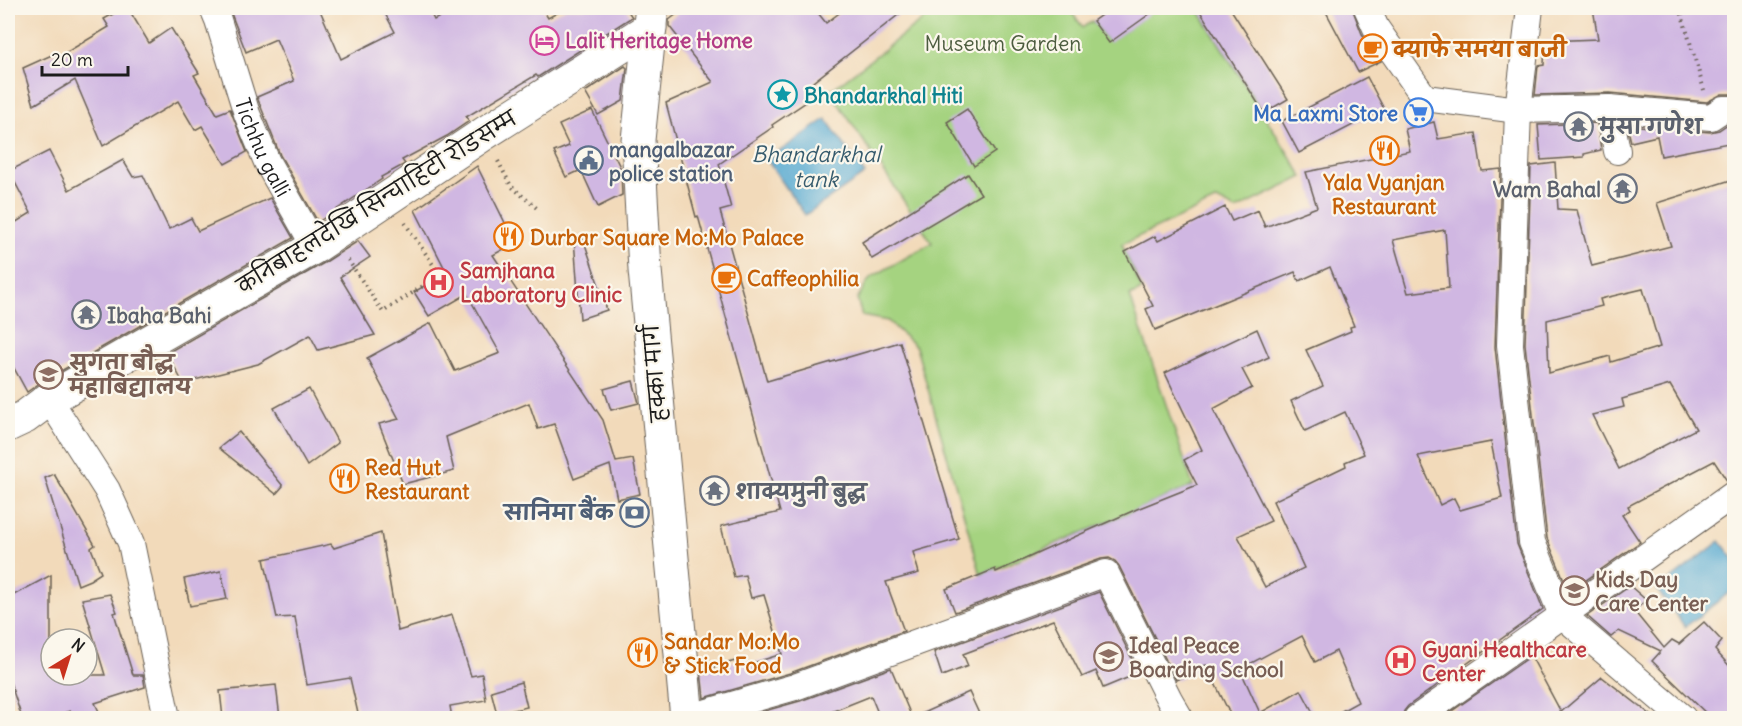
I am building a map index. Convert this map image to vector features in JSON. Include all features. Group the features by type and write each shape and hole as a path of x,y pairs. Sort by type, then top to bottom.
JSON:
{"street":[{"name":"Tichhu galli","path":"213,8 247,114 267,162 323,240"},
{"path":"1367,8 1376,28 1425,98 1518,110 1609,108 1723,113"},
{"path":"1530,8 1518,110 1510,345 1532,542 1562,615 1683,718"},
{"name":"कनिबाहलदेखि सिन्चाहिटी रोडसम्म","path":"8,425 323,240 485,133 651,18"},
{"name":"हक्का मार्ग","path":"651,18 638,140 645,270 669,548 687,718"},
{"path":"1609,108 1617,151"},
{"path":"49,399 107,490 131,543 167,718"},
{"path":"1417,718 1734,494"},
{"path":"687,718 795,687 1106,573 1168,699 1180,718"}],"path":[{"path":"1680,8 1723,113"},
{"path":"485,133 511,186 539,210"},
{"path":"323,240 383,312 431,281 440,275 388,198"}],"green space":[{"name":"Museum Garden","path":"938,8 1068,8 1083,27 1093,21 1109,42 1140,20 1131,8 1197,8 1303,177 1236,210 1217,200 1122,244 1142,290 1130,296 1193,486 981,575 916,347 888,321 862,316 857,299 870,278 932,243 830,91"}],"water":[{"name":"Bhandarkhal tank","path":"826,119 865,174 805,215 767,160"},
{"path":"1720,541 1734,559 1734,589 1685,627 1657,590"}],"building":[{"path":"128,8 149,43 171,28 199,73 194,75 217,114 230,109 247,152 225,164 202,126 195,130 178,101 103,146 75,80 34,105 23,68 56,53 57,58 109,27 104,19"},
{"path":"229,8 319,8 341,59 395,32 382,8 428,8 434,20 456,8 542,8 548,18 566,8 626,8 632,17 538,77 536,75 466,117 469,121 447,136 402,160 405,164 381,177 382,179 318,222 280,155 257,97 294,81 276,39 246,52"},
{"path":"685,8 814,8 826,23 846,8 907,8 808,86 815,96 719,164 731,208 720,211 767,381 900,342 959,539 913,552 919,573 886,582 904,631 790,673 704,698 701,671 735,661 737,668 782,654 764,595 751,598 745,575 734,577 721,526 780,512 666,103 713,82 669,26 669,20"},
{"path":"1111,8 1158,8 1109,43 1093,21"},
{"path":"1198,8 1230,8 1288,99 1264,113"},
{"path":"1324,8 1352,8 1362,34 1381,61 1358,72"},
{"path":"1593,8 1734,8 1734,94 1722,94 1707,102 1610,93 1535,95 1538,66 1544,65 1545,41 1598,39"},
{"path":"625,66 627,68 623,101 598,115 585,92"},
{"path":"1367,77 1384,109 1299,153 1282,121"},
{"path":"967,109 995,152 974,166 947,122"},
{"name":"mangalbazar police station","path":"592,110 621,169 622,195 598,207 581,170 566,177 554,152 569,146 559,125"},
{"path":"1434,122 1438,139 1476,133 1482,171 1501,169 1495,347 1517,544 1543,609 1408,706 1402,718 1329,718 1358,702 1336,651 1315,662 1302,636 1240,669 1260,713 1301,690 1316,718 1232,718 1206,665 1176,680 1119,566 1109,558 955,612 946,589 995,569 996,572 1137,509 1197,485 1184,460 1202,450 1165,373 1257,329 1269,357 1242,369 1252,388 1213,409 1271,521 1238,536 1265,587 1304,568 1273,501 1346,466 1345,462 1364,454 1345,412 1305,431 1291,401 1323,386 1306,350 1351,331 1350,327 1354,326 1330,267 1299,281 1295,272 1155,330 1146,309 1153,306 1125,252 1155,236 1158,241 1225,207 1232,221 1258,210 1265,227 1317,207 1306,172 1410,151 1405,129","holes":["1445,230 1449,288 1408,293 1393,240","1491,442 1502,498 1460,510 1454,498 1440,505 1418,456"]},
{"path":"1597,123 1601,150 1584,154 1584,157 1541,160 1538,125"},
{"path":"1728,124 1734,124 1734,142 1661,156 1657,136 1631,142 1627,125 1710,132 1719,130"},
{"path":"49,151 69,190 123,160 133,177 143,175 169,229 191,218 198,231 270,198 293,238 27,392 8,357 8,227 31,213 9,171"},
{"path":"1555,163 1558,209 1577,210 1592,266 1671,246 1657,203 1734,179 1734,479 1727,481 1714,461 1628,506 1630,510 1622,515 1640,542 1569,592 1547,538 1525,344 1531,166","holes":["1643,289 1660,347 1611,362 1610,356 1549,373 1547,320 1602,306 1600,299","1670,385 1696,429 1619,469 1592,415 1624,407 1622,399"]},
{"path":"477,166 515,243 493,255 603,420 616,462 633,459 640,494 617,499 610,465 574,479 554,424 538,429 529,403 446,437 454,471 403,484 379,424 399,419 367,358 431,323 455,371 500,353 467,294 429,316 414,292 447,273 415,210"},
{"path":"968,174 981,194 872,259 862,242"},
{"path":"583,238 607,310 580,319 574,239"},
{"path":"358,241 370,257 340,277 375,335 318,350 310,335 258,364 183,383 167,353"},
{"path":"633,381 639,403 611,410 604,389"},
{"path":"309,389 338,443 307,466 274,408"},
{"path":"239,432 283,486 276,494 219,448"},
{"path":"54,474 95,545 91,548 101,573 78,585 45,478"},
{"path":"381,533 398,631 452,615 471,676 482,674 486,700 450,706 452,718 359,718 350,678 307,685 295,617 277,618 264,559 331,544 334,548"},
{"path":"221,571 227,599 190,606 184,579"},
{"path":"51,575 51,627 39,627 39,687 99,687 99,675 105,675 99,655 99,627 90,627 82,599 110,594 117,612 114,613 133,675 143,675 145,687 95,703 102,718 73,718 70,711 48,718 22,718 8,676 8,598"},
{"path":"1630,586 1646,600 1634,611 1664,648 1672,640 1679,644 1704,622 1722,641 1715,650 1734,671 1734,718 1711,718 1652,661 1661,651 1619,631 1611,637 1587,616"},
{"path":"1099,592 1139,673 1103,688 1096,671 1082,677 1053,620 963,654 968,666 942,676 934,652"},
{"path":"1531,656 1561,712 1602,677 1655,718 1442,718"},
{"path":"891,668 912,718 880,718 871,696 816,718 740,718 800,701"},
{"path":"521,682 527,707 497,714 491,691"},
{"path":"276,685 280,718 223,718 220,691"},
{"path":"969,692 981,718 912,718"}],"place":[{"name":"Lalit Heritage Home","path":"544,40"},
{"name":"क्याफे समया बाजी","path":"1372,49"},
{"name":"Bhandarkhal Hiti","path":"783,95"},
{"name":"Ma Laxmi Store","path":"1419,113"},
{"name":"मुसा गणेश","path":"1578,126"},
{"name":"Yala Vyanjan Restaurant","path":"1384,151"},
{"name":"mangalbazar police station","path":"588,161"},
{"name":"Wam Bahal","path":"1622,189"},
{"name":"Durbar Square Mo:Mo Palace","path":"509,237"},
{"name":"Caffeophilia","path":"726,278"},
{"name":"Samjhana Laboratory Clinic","path":"439,282"},
{"name":"Ibaha Bahi","path":"86,315"},
{"name":"सुगता बौद्ध महाबिद्यालय","path":"48,374"},
{"name":"Red Hut Restaurant","path":"344,479"},
{"name":"शाक्यमुनी बुद्ध","path":"714,491"},
{"name":"सानिमा बैंक","path":"635,512"},
{"name":"Kids Day Care Center","path":"1574,591"},
{"name":"Sandar Mo:Mo & Stick Food","path":"643,653"},
{"name":"Ideal Peace Boarding School","path":"1108,657"},
{"name":"Gyani Healthcare Center","path":"1401,661"}]}
